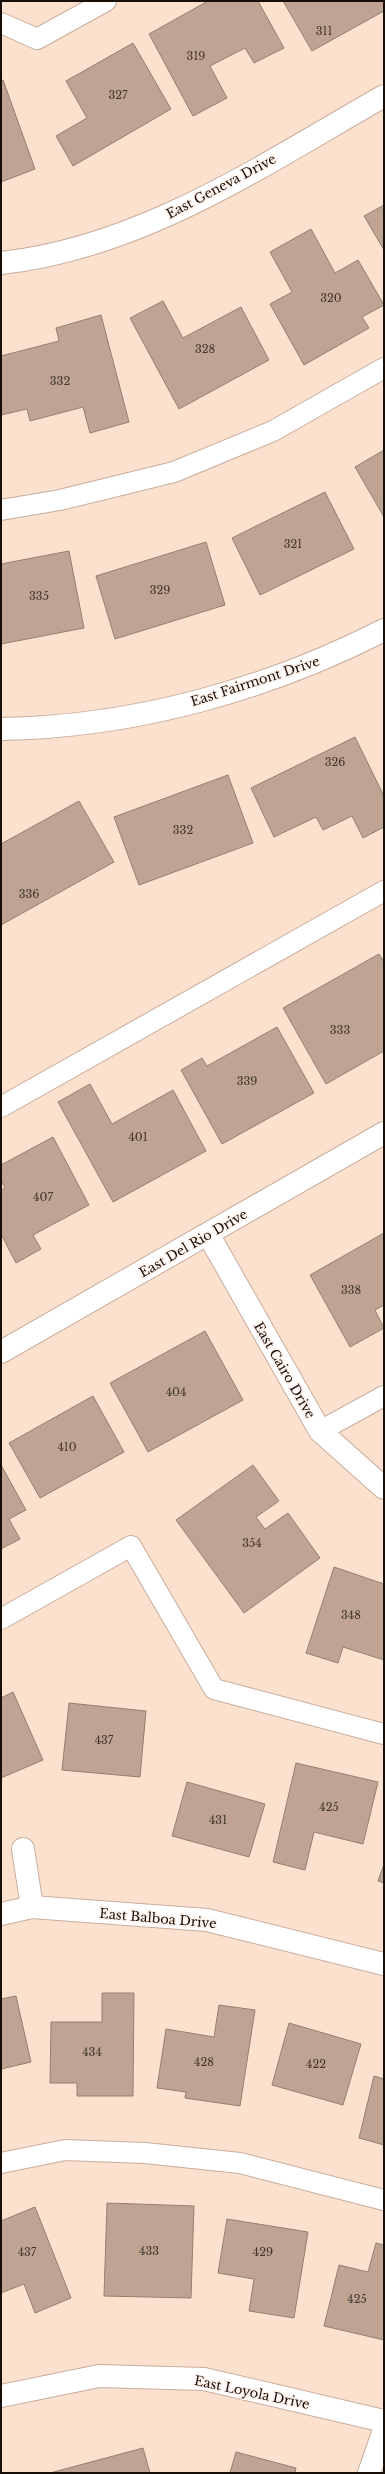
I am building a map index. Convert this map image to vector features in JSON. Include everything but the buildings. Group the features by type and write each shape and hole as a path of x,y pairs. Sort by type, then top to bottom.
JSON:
{"street":[{"name":"East Geneva Drive","path":"1,263 39,259 116,237 180,209 384,96"},
{"name":"East Fairmont Drive","path":"1,729 38,729 127,717 209,699 298,670 384,630"},
{"name":"East Del Rio Drive","path":"1,1352 384,1134"},
{"name":"East Cairo Drive","path":"208,1234 320,1431 384,1488"},
{"path":"23,1849 32,1907"},
{"name":"East Balboa Drive","path":"1,1914 32,1907 207,1920 384,1964"},
{"name":"East Loyola Drive","path":"1,2396 99,2376 204,2379 384,2421"},
{"path":"369,2473 384,2430"}],"lane":[{"path":"1,23 37,39 106,1"},
{"path":"1,510 60,500 174,472 273,430 384,368"},
{"path":"1,1107 384,891"},
{"path":"320,1431 384,1396"},
{"path":"1,1619 131,1546 214,1689 384,1734"},
{"path":"1,2163 64,2150 161,2155 240,2163 384,2200"}]}
